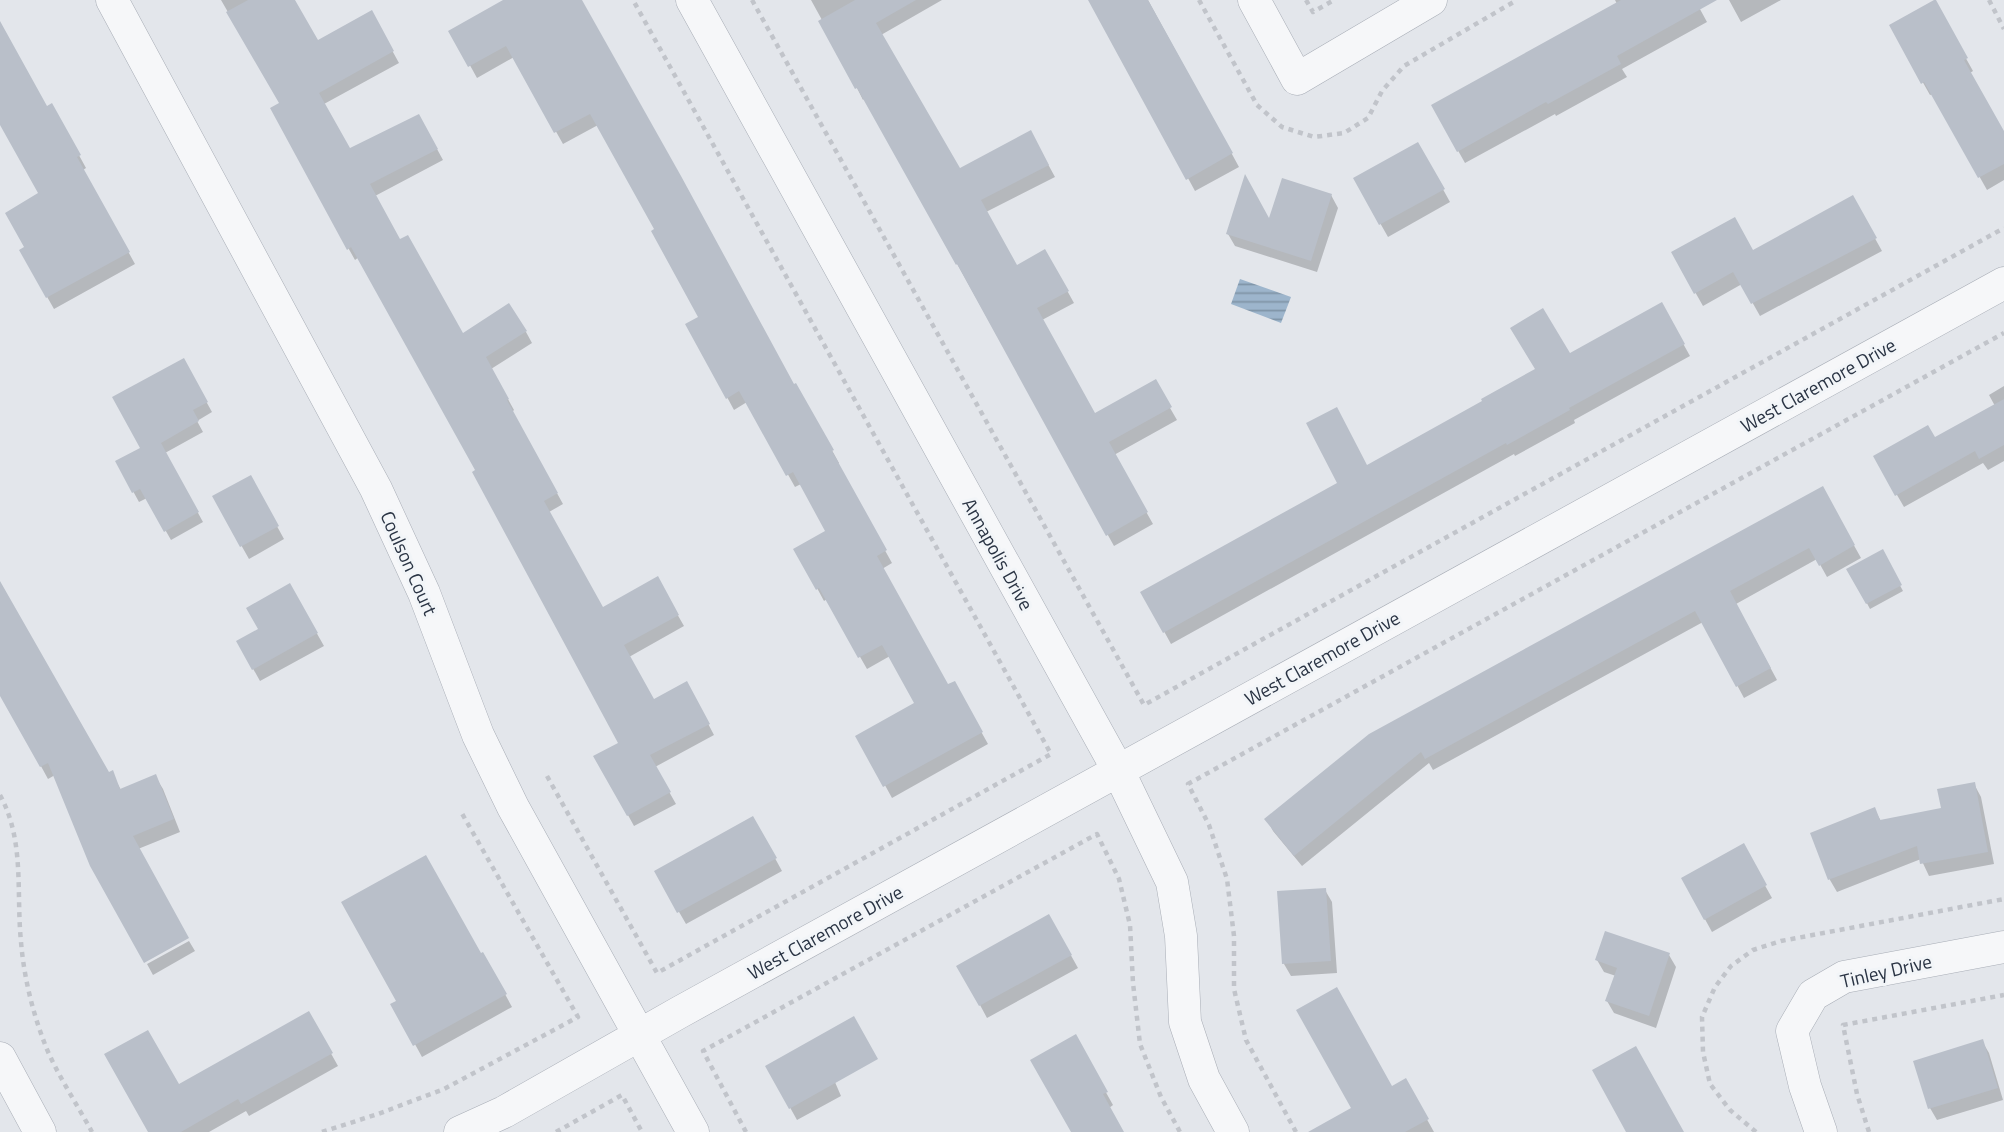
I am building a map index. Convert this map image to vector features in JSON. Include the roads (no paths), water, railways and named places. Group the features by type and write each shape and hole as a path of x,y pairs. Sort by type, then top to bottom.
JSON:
{"street":[{"name":"Coulson Court","path":"112,0 376,489 424,593 478,735 513,807 693,1132"},
{"name":"Annapolis Drive","path":"692,0 1118,771 1172,881 1181,936 1185,1022 1204,1079 1233,1132"},
{"path":"1254,0 1297,79 1431,0"},
{"name":"West Claremore Drive","path":"460,1132 504,1112 640,1034 2004,283"},
{"name":"Tinley Drive","path":"1821,1132 1805,1086 1792,1031 1814,995 1844,977 2004,947"},
{"path":"0,1058 40,1132"}],"water":[{"path":"1240,279 1291,297 1281,323 1231,304"}]}
